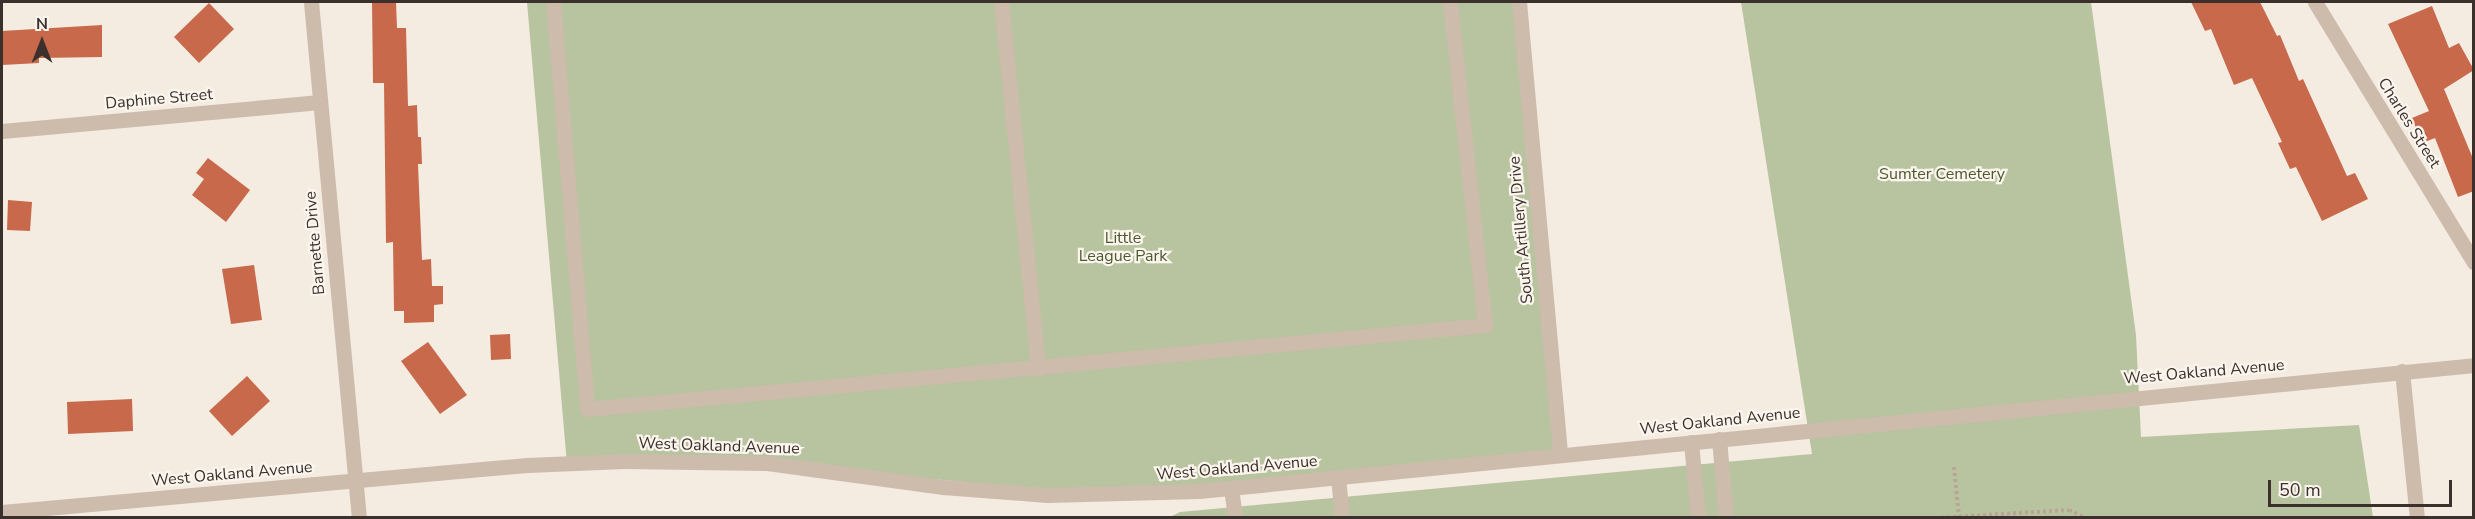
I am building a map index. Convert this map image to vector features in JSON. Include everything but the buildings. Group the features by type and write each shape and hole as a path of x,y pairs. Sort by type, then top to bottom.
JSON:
{"street":[{"name":"Barnette Drive","path":"311,2 358,518"},
{"path":"553,2 587,409 1038,369 1485,325 1450,2"},
{"path":"1001,2 1038,369"},
{"name":"South Artillery Drive","path":"1519,2 1560,455"},
{"name":"Charles Street","path":"2315,2 2474,262"},
{"name":"Daphine Street","path":"2,131 320,102"},
{"name":"West Oakland Avenue","path":"2,512 527,465 681,460 767,463 943,487 1047,495 1231,488 2474,364"},
{"path":"2402,371 2417,518"},
{"path":"1719,439 1726,518"},
{"path":"1690,442 1698,518"},
{"path":"1338,477 1342,518"},
{"path":"1231,488 1235,518"}],"path":[{"path":"1954,467 1959,516"},
{"path":"1935,518 2069,510 2086,518"},
{"path":"2038,511 2038,518"}],"green space":[{"name":"Little League Park","path":"527,2 1519,2 1560,455 1104,495 814,468 567,464"},
{"name":"Sumter Cemetery","path":"1741,2 2091,2 2136,335 2141,437 2359,425 2373,517 1168,518 1180,512 1812,454"}]}
